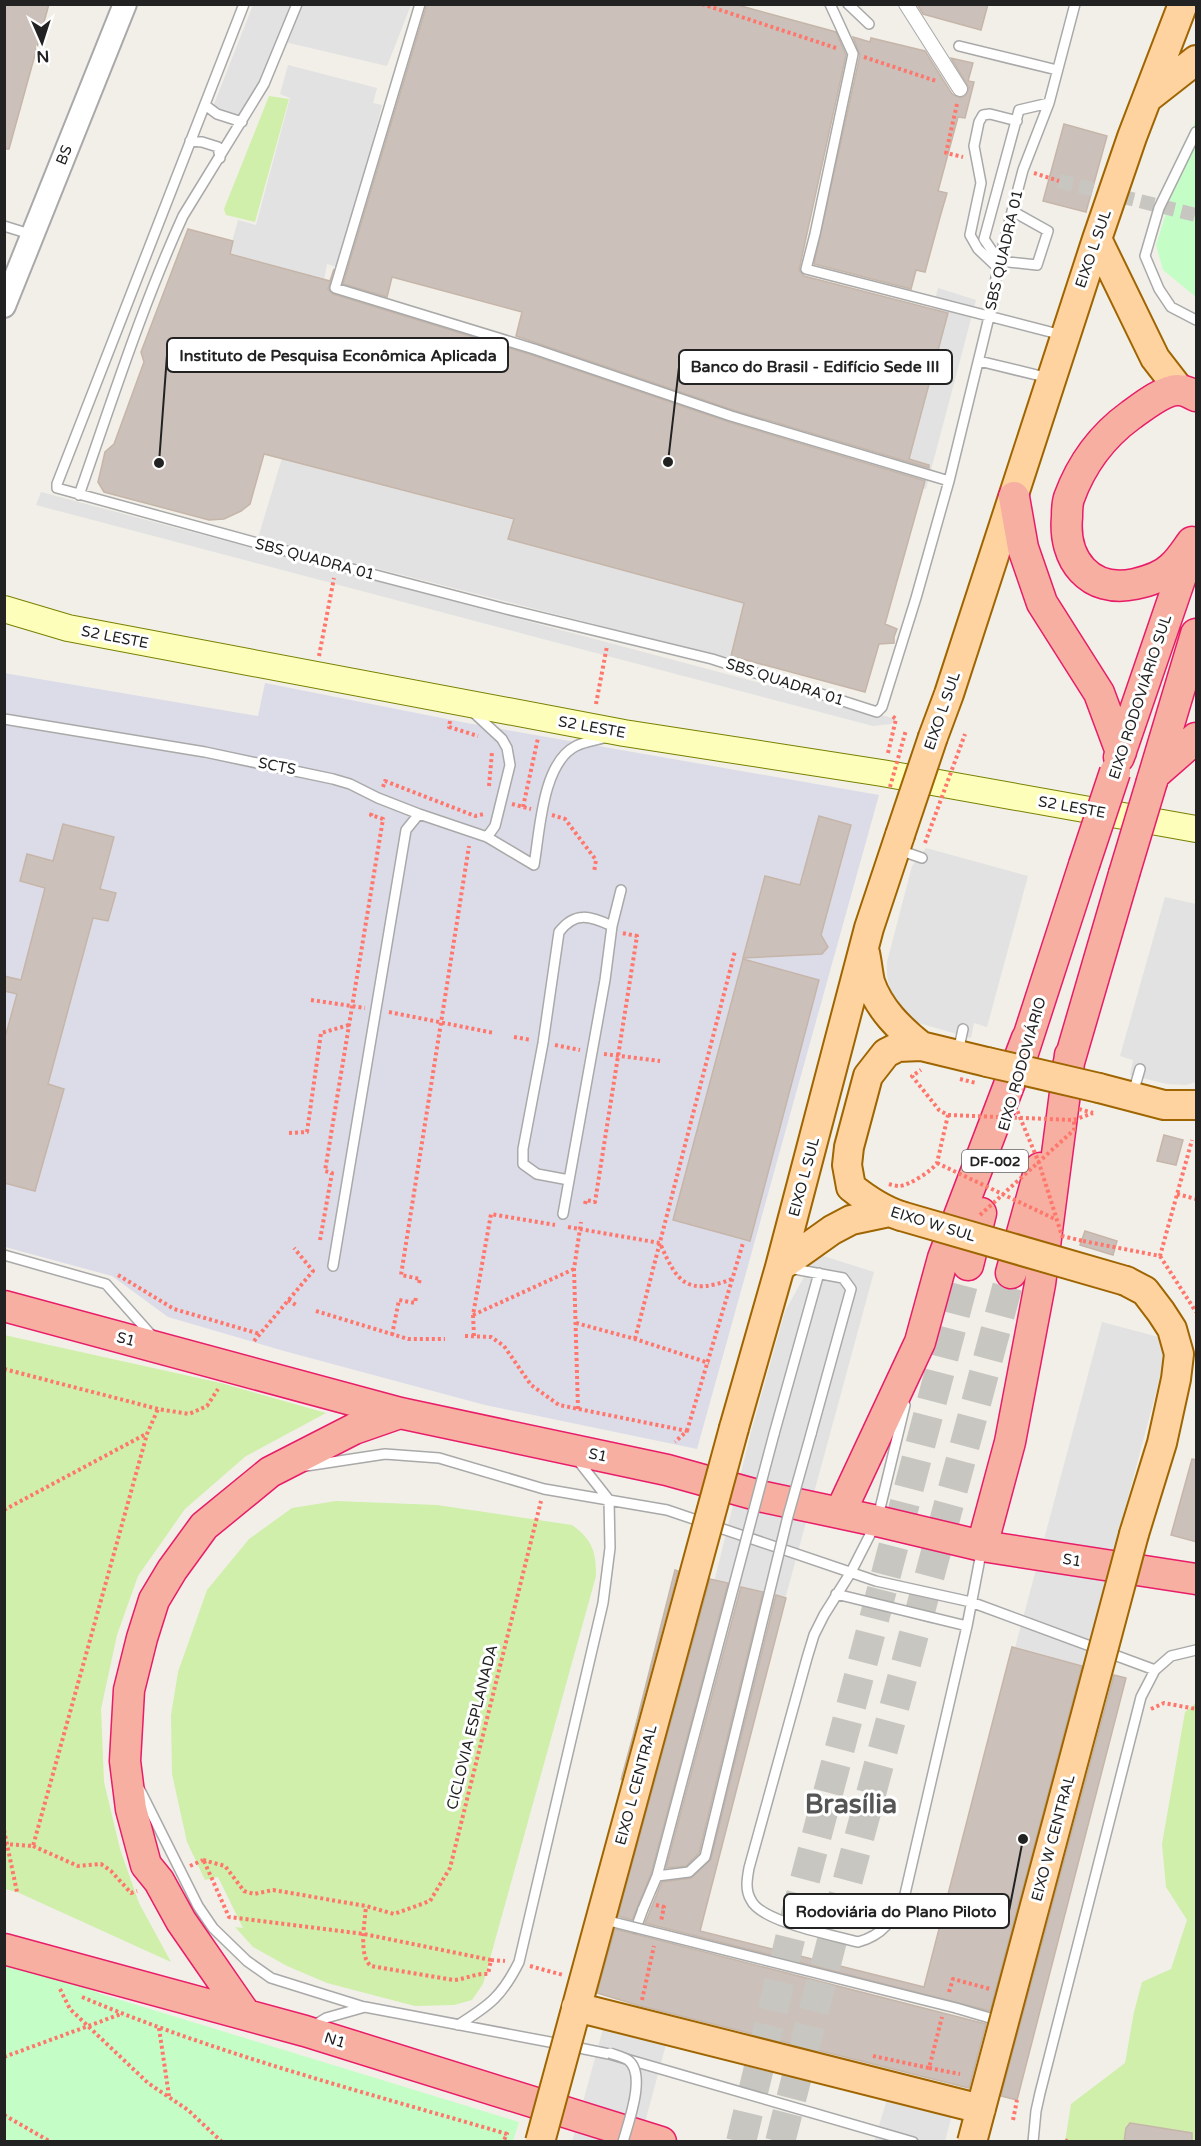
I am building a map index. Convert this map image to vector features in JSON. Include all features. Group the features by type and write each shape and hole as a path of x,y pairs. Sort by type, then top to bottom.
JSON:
{"highway":[{"path":"1188,393 1151,400 1122,422 1096,448 1079,474 1068,501 1066,527 1068,547 1081,571 1109,585 1126,585 1160,576 1173,567 1194,536"},
{"path":"1014,497 1023,548 1042,603 1099,693 1118,762"},
{"name":"EIXO RODOVIÁRIO SUL","path":"1084,865 1194,536"},
{"name":"DF-002","path":"1011,1273 1070,1055 1197,634"},
{"path":"1154,777 1197,738"},
{"name":"EIXO RODOVIÁRIO","path":"968,1265 1026,1038 1084,865"},
{"path":"840,1513 920,1342 943,1258 1026,1038"},
{"path":"982,1546 1010,1442 1040,1284 1070,1055"},
{"name":"S1","path":"4,1306 400,1413 667,1470 764,1497 982,1546 1197,1579"},
{"path":"246,2015 181,1921 159,1881 146,1865 131,1809 125,1761 129,1690 154,1600 172,1570 204,1526 270,1472 354,1429 400,1413"},
{"name":"N1","path":"4,1949 305,2031 661,2142"}],"main road":[{"name":"EIXO L SUL","path":"734,1428 780,1267 864,948 907,843 920,733 949,694 1064,336 1183,4"},
{"path":"1149,97 1197,60"},
{"path":"1097,239 1155,358 1188,393"},
{"name":"S2 LESTE","path":"4,609 68,628 456,712 624,733 882,773 1197,829"},
{"name":"S2 LESTE","path":"4,629 68,628"},
{"path":"864,948 871,983 885,1011 904,1032 921,1046"},
{"name":"EIXO W SUL","path":"1134,1534 1162,1443 1176,1379 1179,1354 1172,1329 1161,1312 1145,1291 1126,1281 895,1214 866,1199 851,1187 847,1166 849,1147 868,1076 886,1053 898,1047 960,1042 987,1062 1164,1105 1197,1105"},
{"path":"780,1267 832,1230 851,1220 895,1214"},
{"name":"EIXO L CENTRAL","path":"540,2142 734,1428"},
{"name":"EIXO W CENTRAL","path":"972,2142 1134,1534"},
{"path":"576,2007 981,2109"}],"street":[{"name":"BS","path":"4,306 124,4"},
{"path":"906,4 960,89"}],"lane":[{"name":"SBS QUADRA 01","path":"244,4 57,484 58,488 439,592 712,659 877,712 882,707 916,598 949,481 979,361 1012,211 1023,170 1049,103 1075,4"},
{"path":"79,495 146,305 173,238 183,216 264,84 297,4"},
{"path":"420,4 335,288 534,348 731,416 949,481"},
{"path":"830,4 853,54 806,269 1064,336"},
{"path":"848,4 869,24"},
{"path":"959,46 1057,70"},
{"path":"999,264 984,240 1019,111 1049,103"},
{"path":"205,105 217,114 242,122"},
{"path":"1012,211 1048,231 1037,265 999,264 978,249 970,235 981,183 974,146 979,122 983,115 1017,121"},
{"path":"1197,132 1159,208 1145,256 1159,289 1171,307 1197,320"},
{"path":"190,141 218,147 220,158"},
{"path":"4,226 33,235"},
{"path":"979,361 1050,378"},
{"path":"456,712 497,732 507,748 510,765 495,826 487,837"},
{"name":"SCTS","path":"4,719 205,752 307,772 350,784 419,814 487,837 534,865 548,779 560,758 576,746 624,733"},
{"path":"333,1266 406,830 419,814"},
{"path":"907,843 922,858"},
{"path":"564,1214 605,980 612,926 621,890"},
{"path":"569,1180 537,1174 523,1164 523,1149 543,1043 559,932 567,922 579,917 593,918 612,926"},
{"path":"1132,1097 1140,1069"},
{"path":"4,1255 106,1284 123,1306 165,1350"},
{"path":"657,1876 689,1872 705,1857 788,1516 851,1289 843,1278 780,1267"},
{"path":"636,1928 657,1876 819,1273"},
{"path":"920,1342 877,1521 814,1635 807,1658 749,1868 747,1886 751,1900 758,1910 772,1918 858,1942 883,1930 893,1917 904,1894 967,1626 982,1546"},
{"path":"458,2025 493,2001 507,1984 519,1962 603,1603 610,1548 609,1500 569,1449"},
{"path":"270,1472 385,1454 439,1458 544,1489 667,1510 876,1581 971,1602 1155,1670"},
{"path":"836,1594 967,1626"},
{"path":"1033,2142 1040,2093 1141,1697 1155,1670 1171,1656 1197,1650"},
{"path":"125,1761 198,1906 213,1928 247,1961 271,1978 365,2007 609,2054 913,2142"},
{"path":"600,1919 956,2008 1005,2023"},
{"path":"305,2031 326,2018 365,2007"},
{"path":"567,2045 610,2053 628,2061 635,2070 637,2082 623,2142"}],"path":[{"path":"702,4 960,89 946,153 975,160"},
{"path":"1023,170 1059,181"},
{"path":"319,656 331,591"},
{"path":"596,704 607,645"},
{"path":"456,712 449,727 484,738"},
{"path":"890,743 896,719"},
{"path":"886,798 920,733"},
{"path":"907,843 965,734"},
{"path":"523,807 538,737"},
{"path":"488,746 493,753 489,788"},
{"path":"382,788 385,781 475,816 484,814 486,806"},
{"path":"509,804 538,811"},
{"path":"320,1240 332,1173 325,1171 382,819 371,814 374,807"},
{"path":"551,814 565,819 596,860 594,872"},
{"path":"419,1283 420,1279 401,1275 470,846 461,843"},
{"path":"585,1204 586,1200 596,1202 637,936 621,933"},
{"path":"635,1339 735,951"},
{"path":"311,1000 366,1008"},
{"path":"385,1012 494,1033"},
{"path":"289,1133 307,1132 321,1032 349,1025"},
{"path":"514,1037 537,1041"},
{"path":"551,1044 586,1051"},
{"path":"600,1053 660,1061"},
{"path":"912,1076 939,1110 948,1115 1074,1120 1093,1113 1072,1107"},
{"path":"1019,1094 1009,1091 1038,1163 1062,1236 1160,1256 1197,1312"},
{"path":"879,1182 900,1187 934,1168 948,1115"},
{"path":"977,1217 1074,1130 1074,1120"},
{"path":"1160,1256 1192,1140"},
{"path":"937,1163 1058,1221"},
{"path":"1178,1194 1197,1199"},
{"path":"474,1336 472,1315 491,1214 660,1243"},
{"path":"578,1409 574,1269 581,1222"},
{"path":"660,1243 672,1271 680,1280 702,1287 717,1285 732,1279"},
{"path":"675,1442 687,1431 743,1243"},
{"path":"254,1341 313,1271 294,1248"},
{"path":"472,1315 574,1269"},
{"path":"113,1272 174,1310 260,1334"},
{"path":"392,1335 399,1300 415,1303 416,1297"},
{"path":"288,1300 296,1305"},
{"path":"316,1311 408,1339 445,1339"},
{"path":"576,1323 709,1363"},
{"path":"465,1336 491,1337 504,1346 531,1385 559,1405 687,1431"},
{"path":"4,1369 158,1409 189,1414 207,1406 221,1383 236,1368"},
{"path":"33,1846 147,1434 158,1409"},
{"path":"4,1510 147,1434"},
{"name":"CICLOVIA ESPLANADA","path":"364,1934 229,1917 203,1860 225,1866 244,1891 254,1894 273,1890 366,1906 394,1914 430,1901 450,1868 544,1489"},
{"path":"1164,1703 1197,1709"},
{"path":"4,1830 17,1892"},
{"path":"7,1844 33,1846 78,1866 101,1864 111,1871 131,1893 139,1890"},
{"path":"364,1934 491,1960 488,1974 479,1973 454,1980 371,1966 363,1956 364,1934 366,1906"},
{"path":"648,1966 641,2000 653,2002"},
{"path":"70,1992 59,1988 70,2009 148,2083 188,2110 222,2142"},
{"path":"80,1996 212,2047 507,2134 503,2142"},
{"path":"4,2057 122,2014"},
{"path":"159,2028 169,2097"},
{"path":"929,2068 935,2044"},
{"path":"864,2054 960,2074"},
{"path":"1013,2120 1017,2100"},
{"path":"4,2115 51,2142"}],"green space":[{"path":"269,96 289,99 255,222 226,215 224,209"},
{"path":"1196,117 1196,297 1163,270 1156,245"},
{"path":"4,1335 221,1383 326,1413 246,1456 185,1509 138,1576 117,1635 101,1709 104,1782 120,1849 139,1903 171,1962 17,1892 5,1889"},
{"path":"336,1501 437,1505 572,1525 589,1541 594,1553 596,1576 483,1984 472,2000 454,2005 415,2006 327,1983 287,1966 253,1947 235,1927 243,1928 218,1877 205,1880 187,1842 172,1774 171,1715 178,1672 207,1590 249,1539 292,1508"},
{"path":"1196,1703 1196,2141 1065,2142 1071,2104 1125,2063 1142,1982 1171,1969 1187,1920 1166,1887 1162,1844 1185,1712"},
{"path":"4,1952 101,1994 519,2122 513,2141 5,2141"}],"shaded area":[{"path":"253,5 293,5 243,122 212,109"},
{"path":"301,5 411,5 387,66 285,42"},
{"path":"288,65 377,88 373,103 382,105 341,268 327,264 324,280 229,253 238,220 256,225 290,98 280,94"},
{"path":"938,288 976,300 926,489 888,481"},
{"path":"282,458 513,520 509,538 745,603 731,659 258,538"},
{"path":"41,492 896,719 891,724 873,726 36,505"},
{"path":"4,673 258,716 265,683 467,723 879,795 697,1449 485,1405 284,1351 168,1317 112,1276 5,1247"},
{"path":"926,848 1028,876 987,1027 974,1023 971,1038 915,1022 900,1009 890,990 887,962 912,866"},
{"path":"1165,897 1196,904 1196,1082 1186,1085 1167,1084 1130,1075 1133,1060 1120,1056"},
{"path":"817,1254 874,1272 768,1662 748,1747 701,1905 639,1888 751,1432 785,1311"},
{"path":"1102,1322 1170,1340 992,2007 924,1989"},
{"path":"606,2018 669,2033 640,2141 572,2142"},
{"path":"888,2096 953,2111 945,2141 874,2142"}],"building":[{"path":"4,4 49,4 9,149 4,149"},
{"path":"427,4 734,4 836,32 846,55 799,270 804,276 948,313 909,459 929,465 929,468 733,410 516,336 522,312 392,277 387,297 343,284"},
{"path":"917,4 988,4 981,30 923,14"},
{"path":"853,37 870,42 871,38 925,51 952,94 960,98 965,96 969,88 951,58 973,63 968,81 974,82 965,118 958,117 938,191 947,193 925,272 916,270 911,289 814,264 860,55"},
{"path":"1064,124 1107,136 1086,212 1043,201"},
{"path":"188,229 233,241 230,254 330,281 334,269 328,289 333,294 532,355 729,422 925,481 885,624 897,629 894,643 879,644 865,692 731,656 744,603 508,539 514,519 264,454 250,504 224,519 209,520 104,492 98,482 105,452 114,444 144,362 141,352"},
{"path":"819,816 851,825 821,935 828,947 822,954 743,958 765,876 800,885"},
{"path":"63,824 114,837 100,889 116,893 108,921 93,918 48,1084 64,1089 35,1191 4,1183 4,1041 17,994 4,991 4,976 21,980 45,888 20,881 27,854 53,861"},
{"path":"743,959 819,980 750,1241 673,1220"},
{"path":"1164,1135 1183,1140 1176,1165 1157,1161"},
{"path":"1085,1231 1117,1241 1113,1255 1080,1245"},
{"path":"1192,1459 1197,1460 1197,1542 1171,1535"},
{"path":"675,1570 678,1571 633,1736"},
{"path":"710,1579 728,1583 651,1874 632,1920 618,1916"},
{"path":"741,1587 763,1592 699,1853 686,1866 666,1868"},
{"path":"776,1595 786,1598 700,1931 924,1987 1012,1647 1082,1666 990,2011 645,1923 662,1882 691,1878 711,1859"},
{"path":"1114,1675 1126,1678 1017,2100 1001,2096"},
{"path":"615,1929 986,2024 969,2088 597,1993"},
{"path":"1130,2123 1192,2133 1192,2142 1124,2142 1126,2128"}],"tunnel":[{"path":"1059,181 1196,215"},
{"path":"741,2142 797,1910 968,1265"},
{"path":"780,2142 1011,1273"}],"place":[{"name":"Banco do Brasil - Edifício Sede III","path":"668,462"},
{"name":"Instituto de Pesquisa Econômica Aplicada","path":"159,463"},
{"name":"Rodoviária do Plano Piloto","path":"1023,1839"}],"district":[{"name":"Brasília","path":"851,1804"}]}
